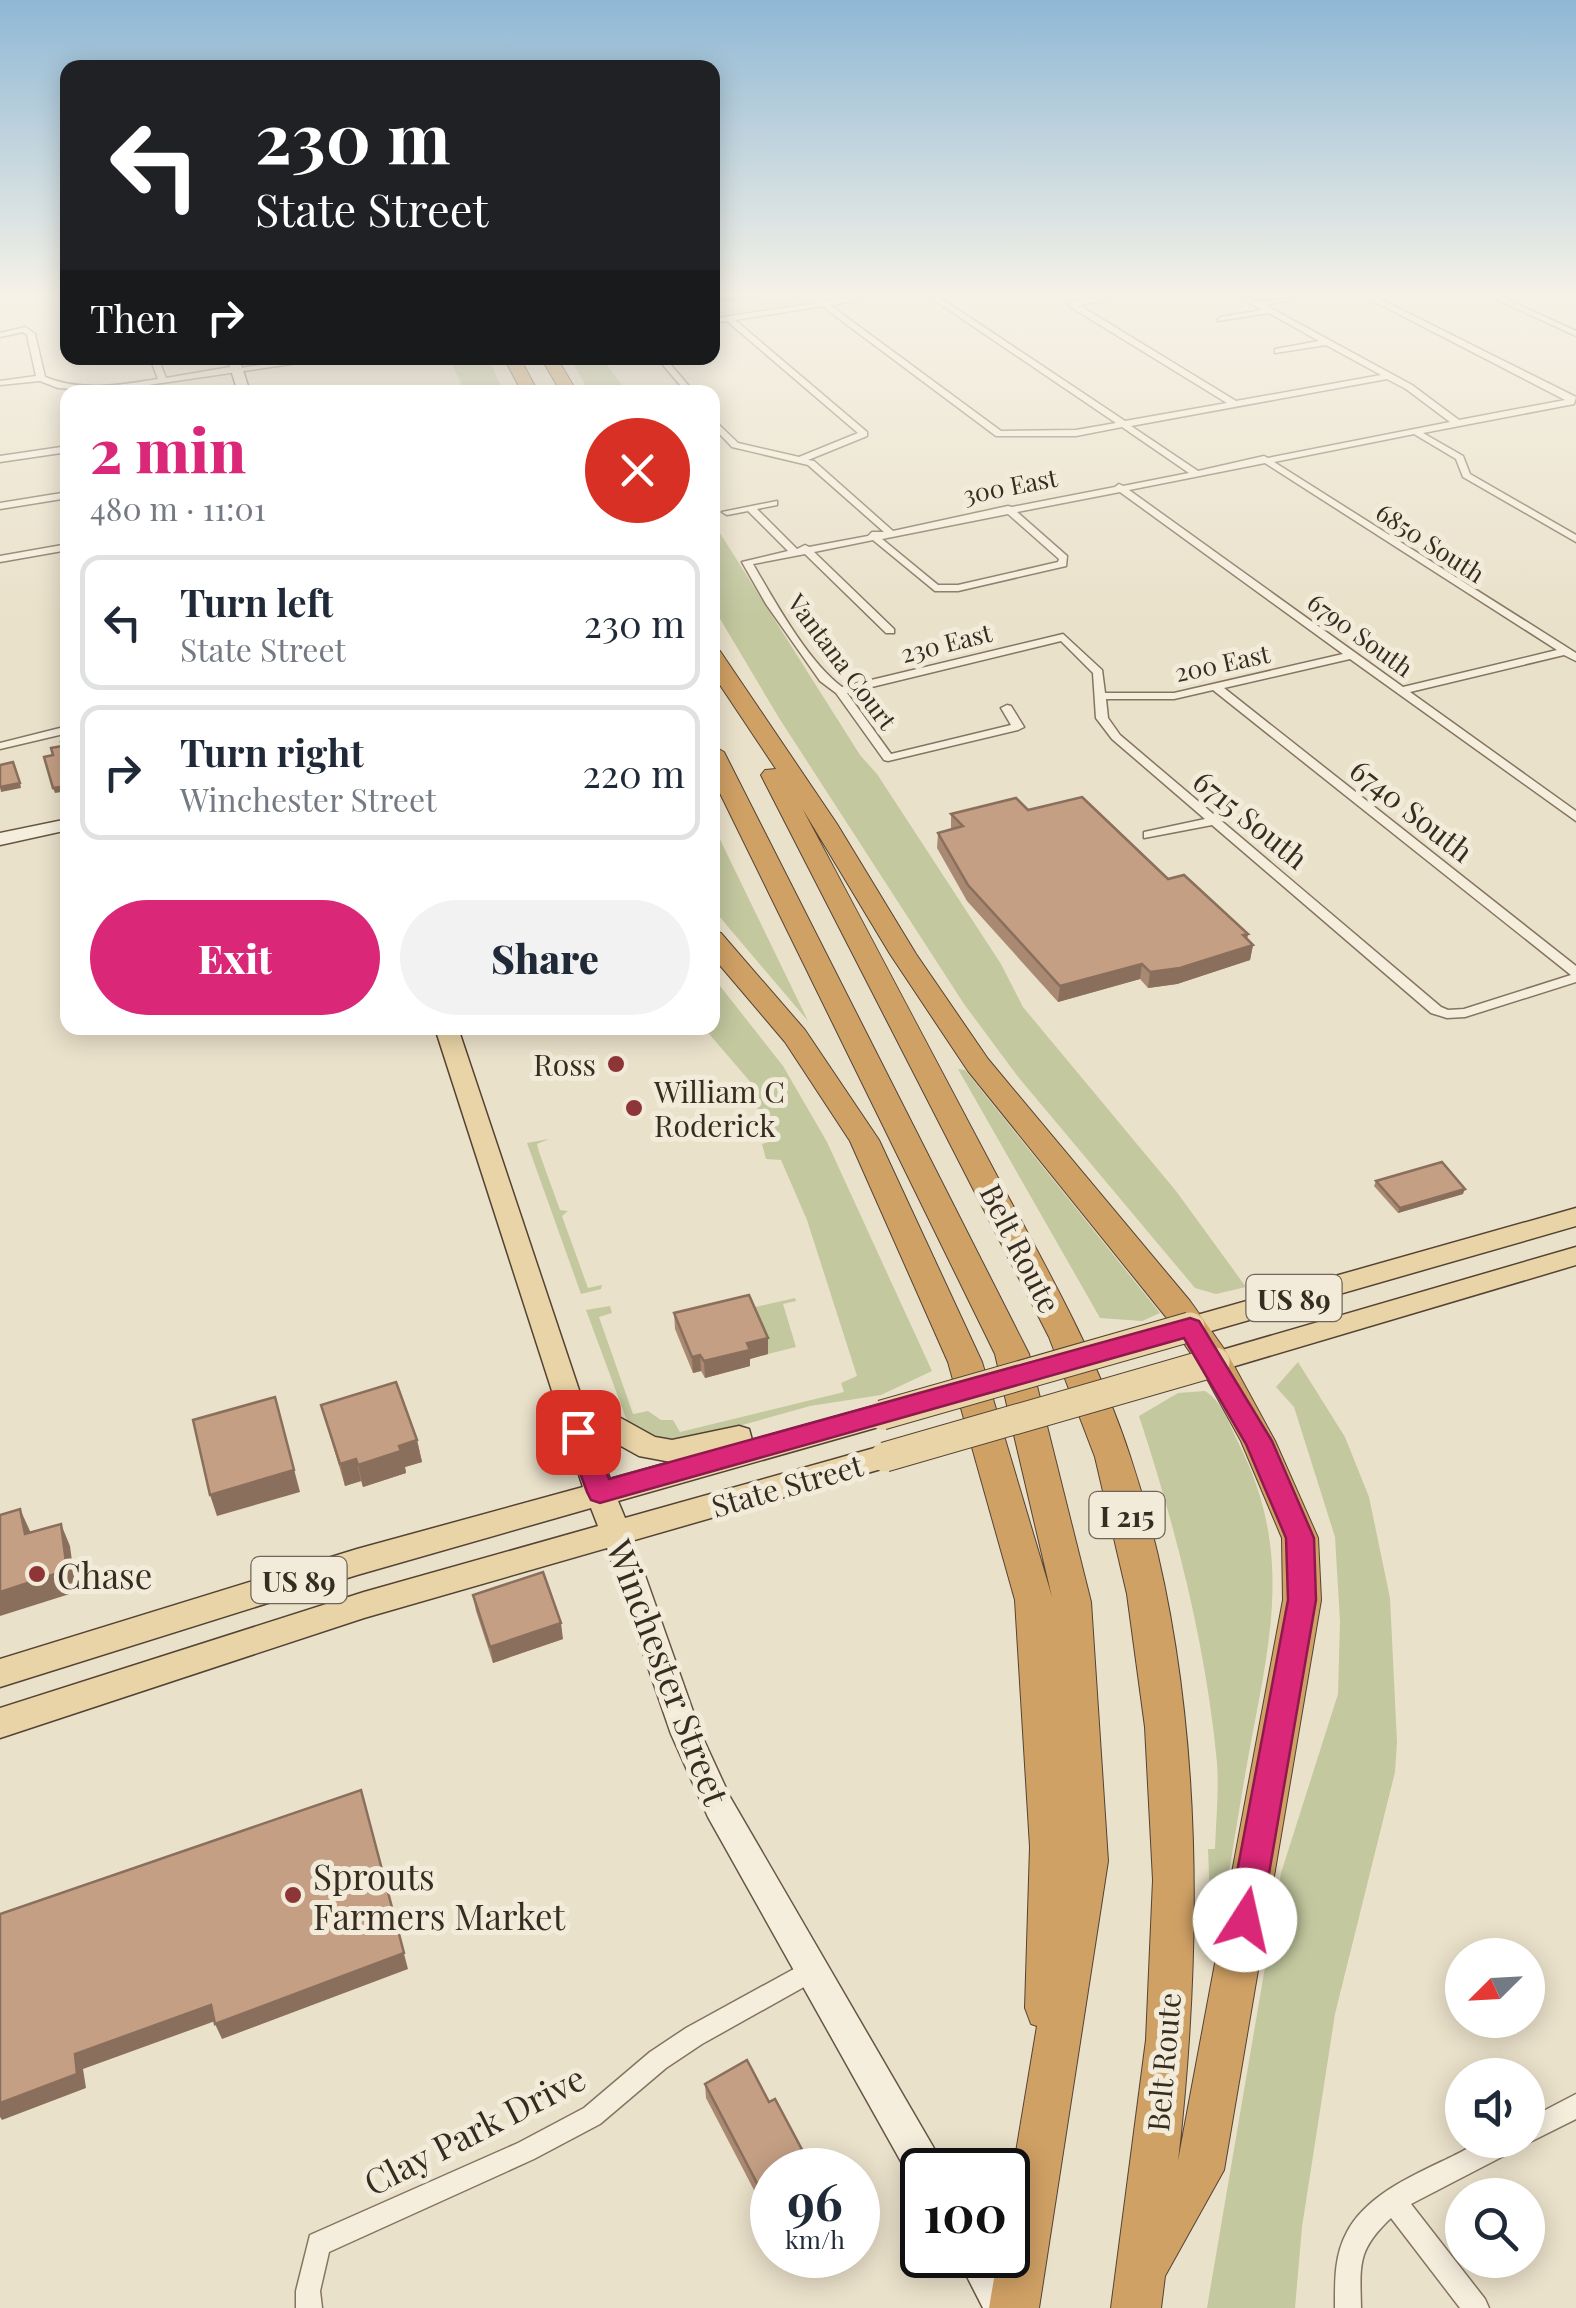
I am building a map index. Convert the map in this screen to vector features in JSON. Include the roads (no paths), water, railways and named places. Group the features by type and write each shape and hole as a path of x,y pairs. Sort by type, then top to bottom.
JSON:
{"highway":[{"path":"720,668 826,824 902,954 978,1065 1214,1362 1258,1441 1300,1538 1302,1600 1200,2170 1138,2289"},
{"name":"Belt Route","path":"720,671 1057,1320 1113,1456 1146,1594 1165,1728 1174,1880 1169,2040 1138,2289"},
{"name":"Belt Route","path":"720,768 1012,1354 1072,1602 1087,1861 1014,2308"},
{"path":"720,948 795,1036 864,1140 965,1362 1034,1600 1051,1846 1044,2123"}],"main road":[{"path":"0,827 60,815"},
{"path":"0,838 60,826"},
{"name":"Winchester Street","path":"448,1035 569,1403 686,1734 719,1807 914,2148"},
{"name":"State Street","path":"0,1672 340,1567 1576,1217"},
{"name":"State Street","path":"0,1724 364,1606 1576,1256"},
{"path":"569,1403 649,1448 672,1451 809,1420 882,1415"},
{"path":"987,2278 1004,2308"}],"street":[{"path":"802,459 864,434 825,401"},
{"path":"955,401 1000,434 1064,434 1252,401"},
{"path":"1088,401 1194,472"},
{"path":"1229,401 1234,404"},
{"path":"1424,401 1457,423"},
{"name":"300 East","path":"748,560 1571,401"},
{"path":"720,429 735,445 802,459 819,469 889,532"},
{"path":"1414,430 1460,458 1466,475 1576,539"},
{"path":"0,440 4,458 60,450"},
{"name":"6850 South","path":"1264,459 1572,653"},
{"name":"6790 South","path":"1119,487 1576,817"},
{"path":"0,506 60,496"},
{"path":"727,512 774,503"},
{"path":"750,508 890,630"},
{"path":"872,535 925,584 958,588 1063,564 1064,558 1049,542 1008,509"},
{"path":"0,558 60,548"},
{"name":"Vantana Court","path":"748,560 778,614 824,679 840,690 888,758 1018,727 1007,708"},
{"name":"230 East","path":"840,690 1063,637"},
{"name":"6715 South","path":"1063,637 1098,672 1102,718 1116,737 1285,878 1426,1003 1447,1014 1465,1013 1576,976"},
{"path":"1401,691 1572,653"},
{"name":"200 East","path":"1100,696 1158,698 1352,655"},
{"name":"6740 South","path":"1216,687 1576,976"},
{"path":"0,746 60,731"},
{"path":"1148,835 1212,821"},
{"name":"Clay Park Drive","path":"309,2308 308,2291 319,2244 526,2151 592,2116 658,2060 694,2036 812,1970"},
{"path":"1545,2123 1576,2106"},
{"path":"1348,2308 1348,2258 1357,2237 1394,2202 1477,2158"},
{"path":"1394,2202 1476,2308"}],"place":[{"name":"Ross","path":"616,1064"},
{"name":"William C Roderick","path":"634,1108"},
{"name":"Chase","path":"37,1574"},
{"name":"Sprouts Farmers Market","path":"293,1895"}]}
